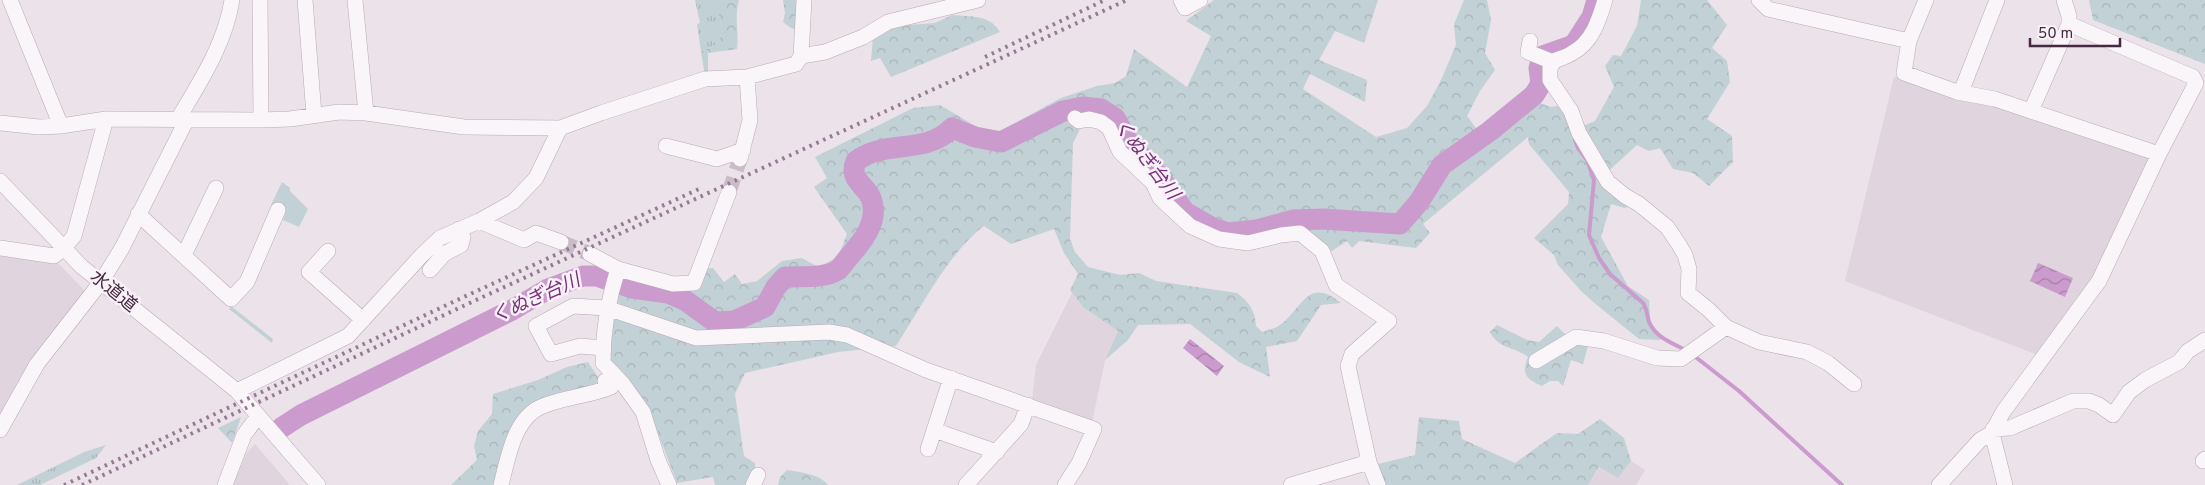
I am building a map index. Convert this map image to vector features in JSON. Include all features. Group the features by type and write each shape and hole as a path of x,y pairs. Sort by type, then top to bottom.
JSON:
{"street":[{"path":"10,0 61,126"},
{"path":"0,430 37,364 102,282 122,248 207,70 220,39 231,4 244,0"},
{"path":"260,0 261,120"},
{"path":"305,0 314,115"},
{"path":"355,0 366,113"},
{"path":"0,123 39,127 61,126 106,119 261,120 339,112 366,113 464,127 560,128 705,80 747,77 796,64 801,56 804,0"},
{"path":"801,56 824,52 863,37 888,22 978,0"},
{"path":"1181,0 1185,8 1200,0"},
{"path":"1605,0 1599,20 1584,45 1571,54 1541,55 1550,68 1550,80 1571,112 1579,133 1608,182 1624,196 1640,204 1667,226 1685,255 1689,269 1688,293 1710,310 1726,327 1759,342 1807,352 1828,363 1854,384"},
{"path":"1760,0 1768,9 1909,41"},
{"path":"1926,0 1909,41 1904,73 1962,92 1995,99 2159,154"},
{"path":"1962,92 1997,0"},
{"path":"2030,111 2069,24 2069,16 2064,0"},
{"path":"1939,485 1980,440 1992,431 2003,412 2099,280 2159,154 2196,83 2193,77 2069,24"},
{"path":"666,146 717,159 742,155 750,120 747,77"},
{"path":"1075,118 1079,121 1089,119 1101,122 1109,128 1120,152 1153,183 1160,198 1190,226 1219,239 1248,243 1281,235 1300,233 1322,252 1336,285 1388,321 1352,354 1348,366 1369,462 1378,485"},
{"path":"0,248 54,256 74,236 106,119"},
{"path":"237,391 348,336 421,256 440,238 479,221 513,202 527,190 536,178 560,128"},
{"name":"水道道","path":"0,181 82,267 237,391 318,485"},
{"path":"184,256 216,188"},
{"path":"590,254 615,278 673,284 694,282 729,192"},
{"path":"138,214 231,299 247,282 278,210"},
{"path":"479,221 524,240 536,233 561,242"},
{"path":"430,270 444,254 461,245 463,237 459,229"},
{"path":"328,251 308,272 363,320"},
{"path":"501,485 509,454 519,429 530,414 543,406 597,393 610,387 602,366 607,308 615,278"},
{"path":"669,485 658,460 643,412 623,384 580,346 551,354 536,326 573,306 607,308 696,338 829,332 847,335 919,367 1094,429 1079,463 1064,485"},
{"path":"1536,360 1576,337 1604,342 1657,358 1681,359 1726,327"},
{"path":"1992,431 2010,428 2073,401 2089,402 2098,405 2113,415 2129,392 2145,380 2179,362 2188,351 2205,340"},
{"path":"928,449 951,378"},
{"path":"966,485 1021,424 1028,405"},
{"path":"225,485 244,435 258,416"},
{"path":"934,430 997,452"},
{"path":"1992,431 2005,485"},
{"path":"1291,485 1369,462"}],"shaded area":[{"path":"1894,77 1906,78 2151,155 2102,263 2038,355 1845,281"},
{"path":"0,252 55,260 87,293 0,421"},
{"path":"1072,293 1083,307 1118,331 1105,360 1092,423 1032,401 1036,365"},
{"path":"255,444 290,485 233,485 246,454"},
{"path":"1631,461 1645,470 1636,485 1588,485 1600,467 1618,478"}],"green space":[{"path":"695,0 724,0 717,3 721,31 719,42 701,52 697,24 700,23"},
{"path":"724,0 739,0 737,12 737,49 708,53 708,75 705,76 701,52 719,42 721,25 716,3"},
{"path":"783,0 801,0 799,30 791,28 783,22 785,13"},
{"path":"1214,0 1378,0 1364,43 1335,31 1319,60 1367,80 1365,102 1310,74 1303,89 1376,137 1407,128 1427,106 1456,45 1454,24 1464,0 1487,0 1491,20 1485,53 1495,70 1480,91 1467,116 1476,128 1506,124 1534,101 1551,107 1565,105 1583,126 1595,121 1614,87 1605,66 1613,55 1621,56 1637,26 1641,0 1707,0 1727,25 1712,48 1727,61 1730,82 1707,119 1732,136 1733,162 1709,186 1693,173 1673,169 1660,148 1649,151 1637,145 1602,177 1633,205 1625,208 1611,204 1601,237 1628,286 1649,300 1650,320 1661,340 1639,339 1581,291 1558,265 1554,255 1534,238 1568,204 1569,192 1529,144 1528,137 1423,224 1430,233 1416,248 1359,241 1352,248 1347,241 1332,251 1321,240 1257,235 1226,237 1192,224 1122,148 1086,117 1073,143 1070,239 1075,252 1088,267 1120,275 1139,273 1156,281 1237,293 1251,307 1256,326 1262,332 1277,327 1285,321 1312,294 1329,295 1341,303 1321,305 1297,341 1266,347 1270,377 1239,362 1190,324 1138,325 1128,340 1105,360 1118,331 1083,307 1070,290 1078,274 1064,253 1054,229 1011,244 984,226 971,237 947,266 896,346 838,352 745,373 735,394 744,456 755,463 755,470 746,485 715,485 713,477 677,483 653,420 608,361 611,324 621,280 665,291 694,288 702,269 713,268 724,282 735,274 742,284 757,281 782,261 802,258 818,267 838,257 847,234 814,187 827,178 815,157 913,108 940,105 982,130 1000,131 1061,98 1097,86 1115,83 1126,76 1134,49 1187,87 1211,36 1186,21"},
{"path":"2089,0 2205,0 2205,64 2093,20"},
{"path":"952,15 985,19 996,26 1000,32 891,77 880,58 871,61 873,38 896,26 935,23"},
{"path":"282,182 290,188 290,191 308,209 299,227 283,220 285,215 271,205"},
{"path":"231,306 273,339 272,343 229,309"},
{"path":"1497,325 1527,340 1539,342 1557,326 1575,344 1589,342 1583,364 1571,360 1563,386 1558,381 1550,381 1542,386 1532,381 1526,375 1525,368 1528,357 1502,345 1493,338 1490,332"},
{"path":"588,362 603,385 534,406 497,485 451,485 477,460 474,446 478,431 492,414 493,394 538,380 567,367"},
{"path":"241,417 232,443 218,428"},
{"path":"1419,417 1459,421 1462,439 1515,463 1557,433 1578,434 1600,419 1624,438 1631,461 1618,478 1599,467 1588,485 1384,485 1378,464 1415,455"},
{"path":"106,445 96,458 40,485 17,485 84,452"},
{"path":"787,470 815,476 828,485 778,485 780,477"}],"water":[{"path":"2038,263 2073,278 2065,297 2030,281"},
{"path":"1190,339 1224,366 1217,376 1183,348"}],"waterway":[{"name":"くぬぎ台川","path":"281,428 301,415 512,310 548,289 583,276 597,276 632,288 668,293 686,301 715,322 734,321 765,307 776,287 785,277 819,276 832,273 839,269 859,245 871,223 873,207 869,193 854,173 856,161 880,150 918,145 930,141 942,136 952,128 975,137 1001,142 1063,111 1083,107 1101,109 1115,118 1129,143 1160,177 1185,212 1213,228 1228,233 1257,230 1294,220 1323,219 1400,224 1419,202 1442,165 1490,131 1534,95 1541,84 1539,68 1543,56 1574,45 1592,17 1597,0"},
{"path":"1541,84 1548,89"},
{"path":"1575,140 1578,148 1587,160 1594,180 1589,235 1599,258 1610,274 1643,303 1652,328 1665,340 1687,351"},
{"path":"1693,355 1739,391 1842,485"}],"tunnel":[{"path":"729,192 740,159"},
{"path":"561,242 590,254"}],"railway":[{"path":"985,57 1105,0"},
{"path":"82,485 474,301 1127,0"},
{"path":"64,485 468,295 699,189"}]}
